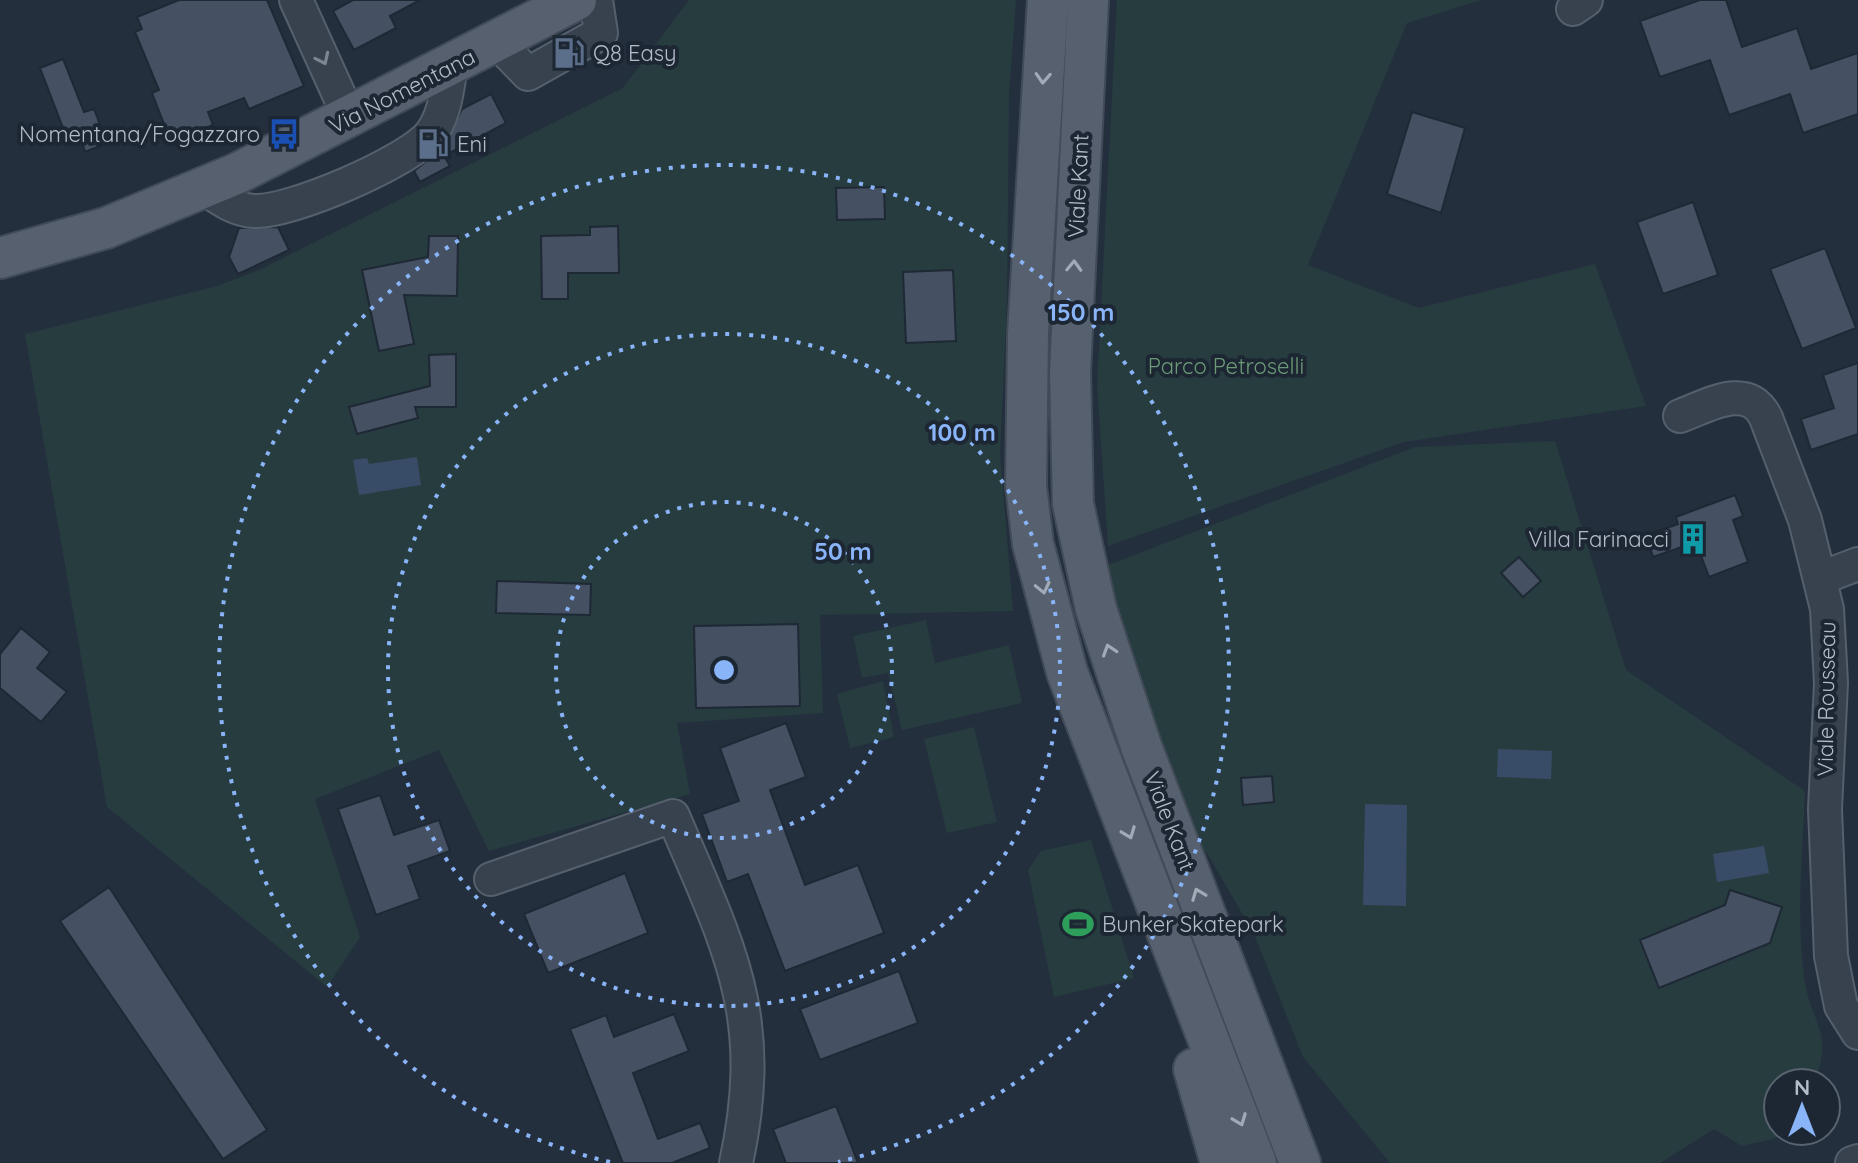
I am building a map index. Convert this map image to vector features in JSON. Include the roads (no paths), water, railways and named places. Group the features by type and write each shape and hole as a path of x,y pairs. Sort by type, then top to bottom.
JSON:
{"main road":[{"name":"Via Nomentana","path":"0,258 97,231 204,188 350,119 576,0"},
{"name":"Viale Kant","path":"1048,0 1028,334 1026,486 1033,544 1067,672 1256,1163"},
{"name":"Viale Kant","path":"1088,0 1070,372 1070,469 1077,525 1103,632 1141,746 1300,1163"},
{"path":"1161,917 1173,992 1221,1163"},
{"path":"1235,993 1295,1089 1329,1163"}],"street":[{"path":"296,0 350,119"},
{"path":"498,43 528,74 601,33 596,0"},
{"path":"204,188 233,206 267,211 303,202 392,161 415,148 435,127 444,106 451,66"},
{"name":"Viale Kant","path":"1028,334 1033,382 1039,392 1048,395 1058,392 1070,372"},
{"name":"Viale Rousseau","path":"1680,416 1734,397 1749,399 1760,408 1801,509 1821,578 1831,652 1825,787 1831,956 1841,1006 1858,1033"},
{"name":"Viale Kant","path":"1033,544 1032,439 1039,416 1049,414 1057,419 1070,469"},
{"path":"1821,578 1858,564"},
{"path":"491,879 673,816 729,947 747,1019 746,1117 736,1163"},
{"path":"1852,1163 1858,1161"}],"water":[{"path":"417,457 421,485 359,495 353,460 367,458 369,464"},
{"path":"1498,749 1552,751 1551,779 1497,777"},
{"path":"1365,804 1407,805 1406,906 1363,905"},
{"path":"1764,846 1769,873 1717,882 1713,854"}],"place":[{"name":"Q8 Easy","path":"569,53"},
{"name":"Nomentana/Fogazzaro","path":"284,134"},
{"name":"Eni","path":"433,144"},
{"name":"Villa Farinacci","path":"1693,539"},
{"name":"Bunker Skatepark","path":"1078,924"}],"park label":[{"name":"Parco Petroselli","path":"1226,366"}]}
